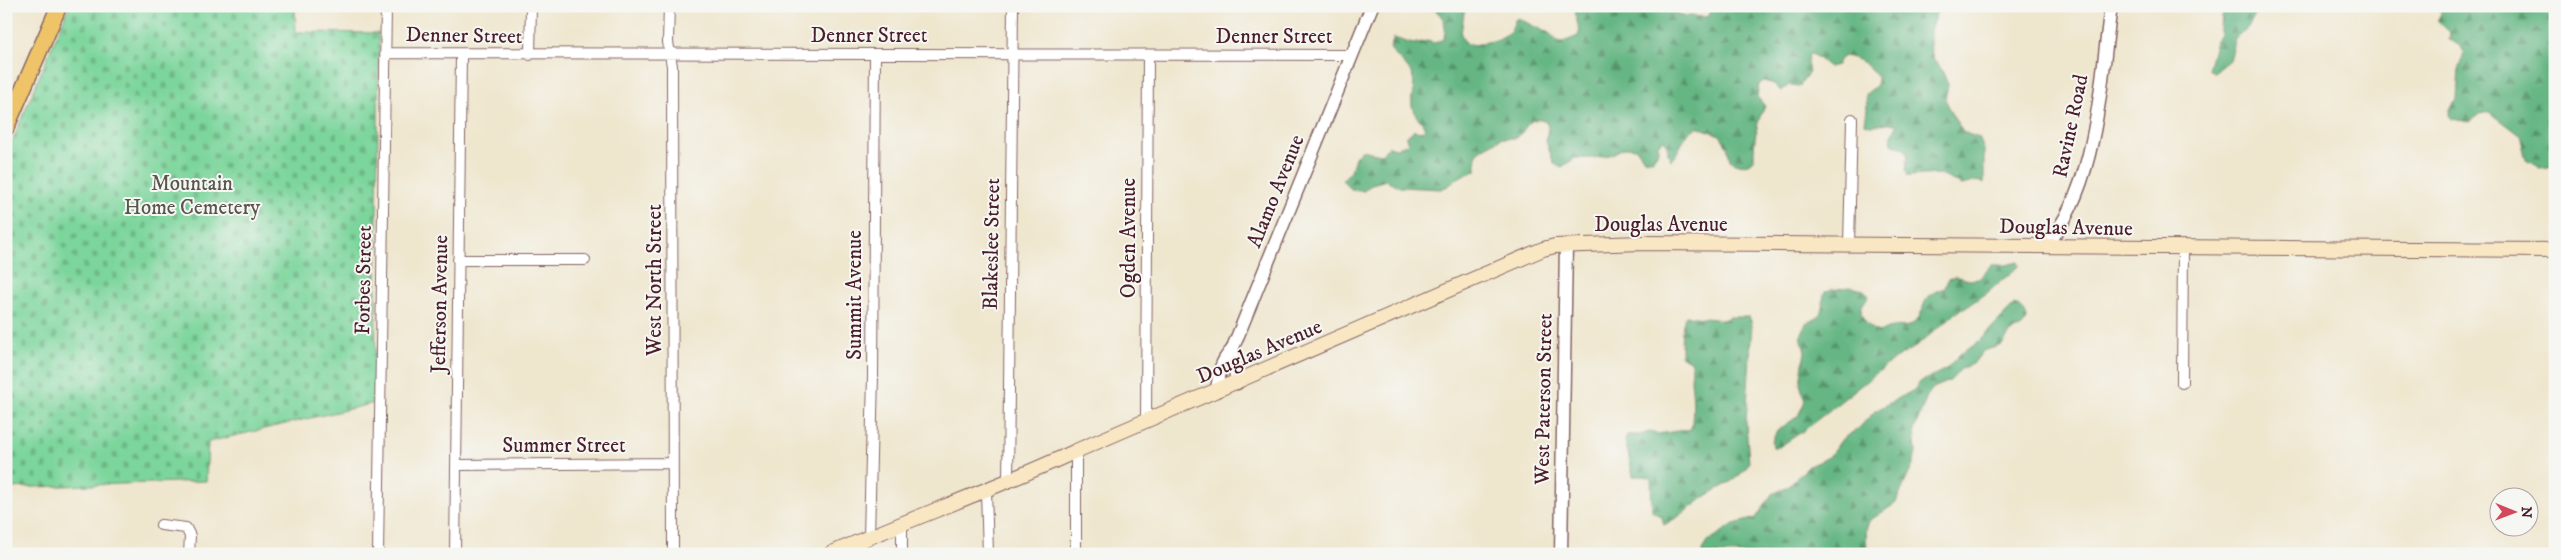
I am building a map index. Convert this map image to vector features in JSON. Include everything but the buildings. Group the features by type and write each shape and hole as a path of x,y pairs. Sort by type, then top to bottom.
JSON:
{"main road":[{"path":"6,128 10,105 59,6"},
{"name":"Douglas Avenue","path":"830,554 902,522 1008,483 1076,451 1543,250 1566,245 1642,243 2555,250"}],"street":[{"name":"Forbes Street","path":"378,554 386,6"},
{"path":"530,55 531,6"},
{"name":"West North Street","path":"669,6 673,554"},
{"name":"Blakeslee Street","path":"1008,483 1012,6"},
{"name":"Alamo Avenue","path":"1217,391 1224,359 1232,350 1372,6"},
{"name":"Ravine Road","path":"2046,246 2060,230 2084,170 2093,132 2111,6"},
{"name":"Denner Street","path":"385,54 1352,55"},
{"name":"Summit Avenue","path":"869,537 873,376 875,54"},
{"name":"Jefferson Avenue","path":"455,554 461,55"},
{"name":"Ogden Avenue","path":"1146,421 1148,55"},
{"path":"1849,245 1852,119"},
{"name":"West Paterson Street","path":"1561,554 1566,245"},
{"path":"2182,383 2183,248"},
{"path":"458,260 585,260"},
{"path":"1232,350 1237,382"},
{"path":"1076,451 1076,554"},
{"name":"Summer Street","path":"456,465 673,463"},
{"path":"986,491 988,554"},
{"path":"902,522 902,554"},
{"path":"161,525 186,528 190,536 189,554"}],"green space":[{"name":"Mountain Home Cemetery","path":"69,6 295,6 296,32 379,33 375,403 208,442 206,481 6,488 6,156"},
{"path":"1428,6 1465,6 1461,34 1465,43 1473,46 1504,37 1518,18 1549,33 1559,42 1569,40 1578,36 1580,30 1573,6 1663,6 1667,10 1678,14 1708,17 1714,6 1939,6 1930,30 1930,46 1933,58 1942,70 1948,85 1945,99 1956,121 1963,132 1979,138 1984,149 1984,183 1977,181 1962,185 1939,174 1908,176 1906,170 1908,154 1904,149 1892,143 1891,137 1897,125 1888,123 1869,125 1865,123 1867,109 1866,94 1877,85 1877,77 1874,73 1854,58 1844,56 1837,65 1829,67 1814,55 1809,54 1807,63 1809,71 1800,86 1789,85 1781,91 1774,84 1764,81 1759,84 1757,97 1765,106 1759,118 1756,131 1754,158 1747,164 1740,164 1730,160 1727,146 1720,135 1698,127 1685,137 1671,160 1668,153 1668,145 1664,140 1658,144 1658,151 1653,160 1644,159 1637,149 1628,147 1606,156 1575,158 1562,167 1554,164 1546,141 1548,127 1546,122 1536,120 1529,123 1517,138 1502,138 1481,149 1476,156 1476,171 1461,176 1441,189 1400,187 1386,180 1372,184 1364,191 1351,189 1342,180 1351,171 1355,157 1361,150 1381,154 1389,146 1396,148 1408,144 1406,137 1414,130 1420,132 1425,129 1413,109 1414,83 1412,75 1390,48 1394,38 1413,44 1427,41 1435,43 1443,39 1445,24 1440,15"},
{"path":"2225,6 2260,6 2248,27 2235,38 2229,60 2214,72 2208,69 2216,40 2220,35 2220,26"},
{"path":"2445,6 2555,6 2555,166 2540,168 2526,160 2520,135 2490,112 2479,114 2470,122 2452,119 2449,115 2450,108 2457,100 2459,66 2465,53 2459,45 2449,40 2450,32 2437,21"},
{"path":"2018,262 2019,266 1987,293 1953,315 1917,346 1893,360 1803,431 1779,447 1773,447 1772,441 1777,431 1798,416 1805,401 1800,384 1805,351 1801,336 1806,323 1819,316 1825,291 1850,287 1864,290 1869,296 1862,306 1863,318 1868,325 1878,332 1912,324 1920,315 1926,300 1936,291 1945,288 1948,279 1955,276 1969,280 1979,279 1991,265 2006,265"},
{"path":"2014,305 2025,312 2027,320 2022,327 2011,332 2002,345 1983,351 1973,364 1961,369 1950,381 1933,388 1927,396 1914,430 1916,452 1914,462 1896,503 1869,521 1866,530 1867,554 1702,554 1702,550 1707,542 1734,524 1756,518 1772,494 1786,488 1809,466 1829,457 1842,439 1859,428 1875,411 1914,390 1920,382 1946,369 1960,354 1976,344"},
{"path":"1686,316 1723,320 1729,317 1749,317 1752,323 1746,422 1749,463 1736,478 1664,525 1662,517 1652,511 1651,478 1633,476 1625,440 1627,435 1641,435 1651,431 1658,434 1691,429 1693,410 1692,364 1681,356 1682,329"}]}
